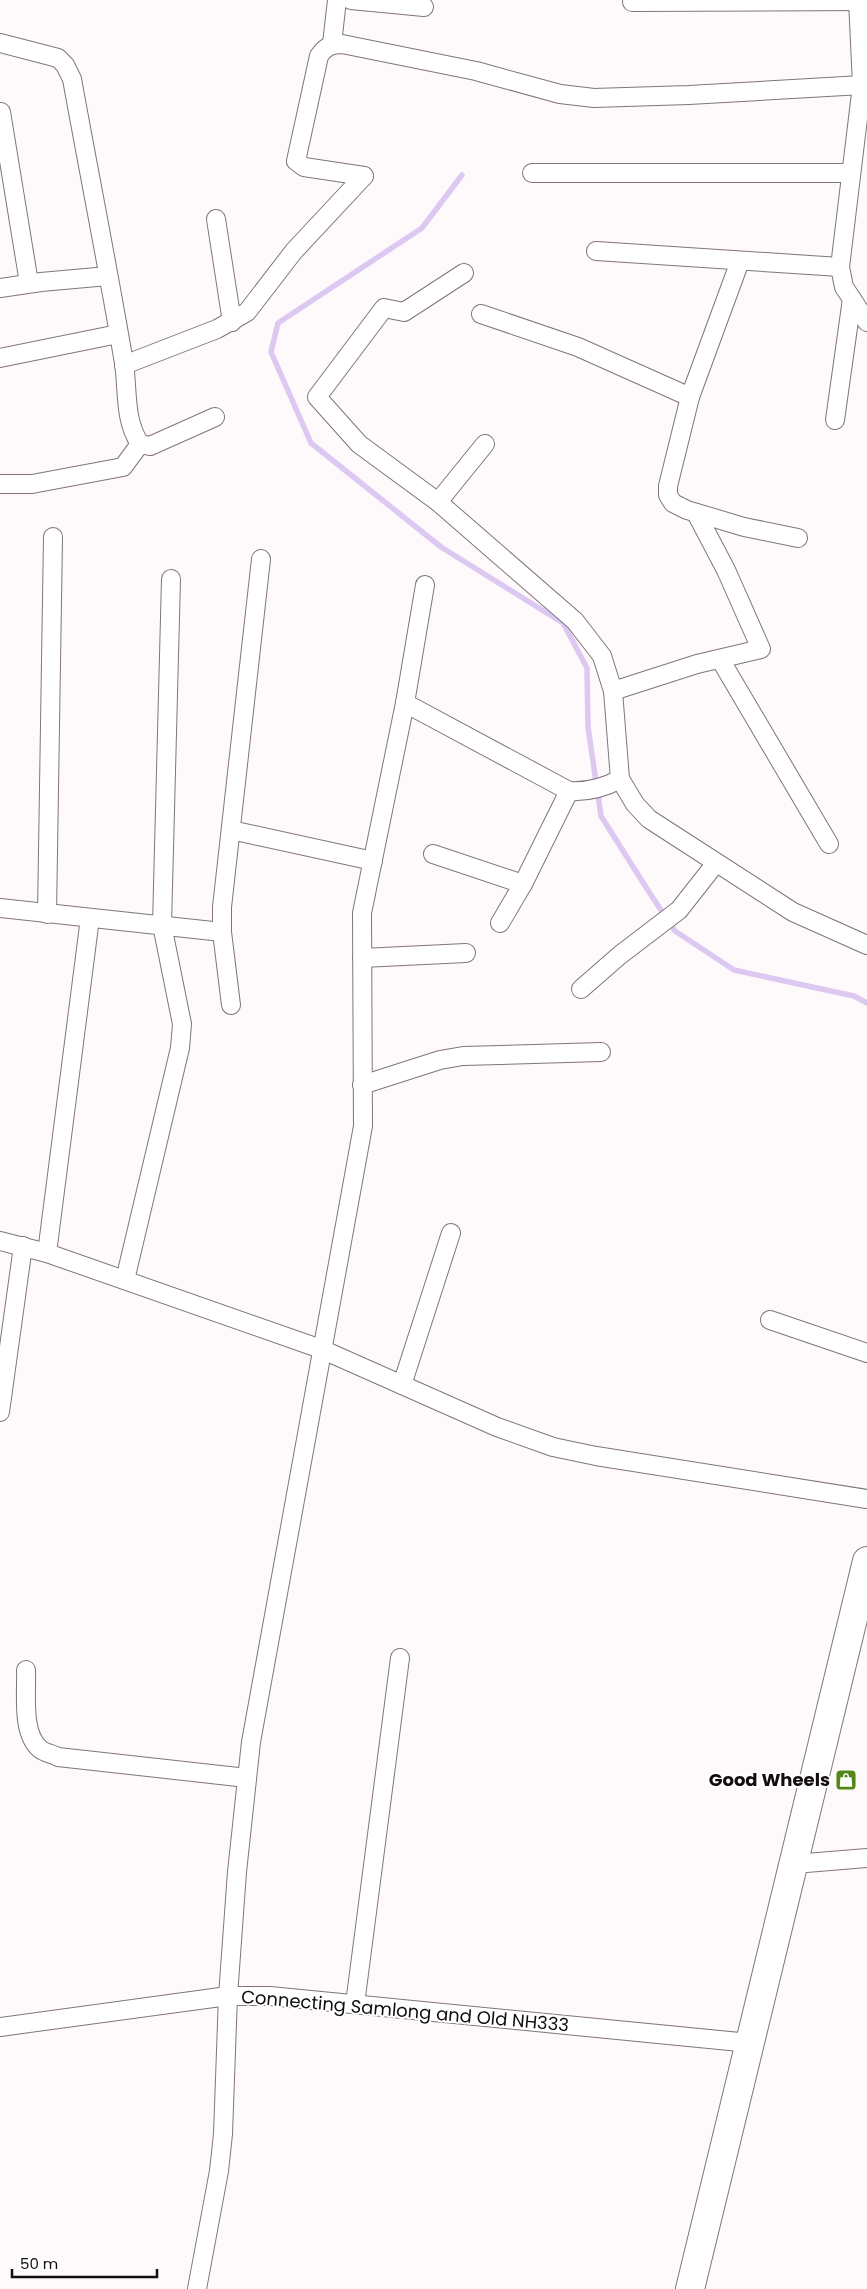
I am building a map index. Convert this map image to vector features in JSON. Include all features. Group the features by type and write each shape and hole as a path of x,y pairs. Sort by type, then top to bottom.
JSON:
{"main road":[{"path":"690,2289 867,1561"}],"street":[{"path":"332,44 337,0"},
{"path":"351,0 424,7"},
{"path":"632,2 861,1 862,130 851,173 840,267 844,287 867,322"},
{"path":"0,44 58,58 65,65 72,78 124,365 130,424 140,444"},
{"path":"124,365 232,322 247,312 294,251 364,176 304,167 296,161 319,56 324,48 332,44 342,44 476,71 560,94 594,98 689,95 862,85"},
{"path":"1,112 29,283"},
{"path":"532,173 851,173"},
{"path":"216,218 232,322"},
{"path":"596,251 840,267"},
{"path":"740,261 690,397 668,486 668,496 673,503 696,513 744,527 798,538"},
{"path":"464,274 404,312 384,308 317,397 359,444 438,502 575,621 602,656 613,690 613,783 649,819 793,912 867,945"},
{"path":"0,288 29,283 108,276"},
{"path":"835,420 852,299"},
{"path":"481,314 578,347 690,397"},
{"path":"0,358 118,334"},
{"path":"140,444 150,446 215,417"},
{"path":"0,484 32,484 123,467 140,444"},
{"path":"438,502 485,444"},
{"path":"613,690 697,664 761,649 726,570 696,513"},
{"path":"47,914 53,537"},
{"path":"231,1005 222,932 222,907 261,559"},
{"path":"125,1280 180,1048 182,1024 162,925 171,579"},
{"path":"197,2289 219,2171 228,1996 251,1742 362,1126 362,913 405,703 425,586"},
{"path":"720,659 829,844"},
{"path":"405,703 575,791 613,783"},
{"path":"500,923 575,791"},
{"path":"231,830 373,861"},
{"path":"433,854 523,884"},
{"path":"581,988 679,910 716,863"},
{"path":"0,908 222,932"},
{"path":"47,1253 90,918"},
{"path":"362,958 466,953"},
{"path":"362,1085 440,1060 463,1056 601,1052"},
{"path":"402,1385 451,1233"},
{"path":"0,1241 47,1253 321,1349 497,1426 554,1446 596,1456 867,1499"},
{"path":"0,1412 23,1246"},
{"path":"770,1320 867,1353"},
{"path":"355,2004 400,1658"},
{"path":"26,1670 28,1730 32,1741 42,1750 58,1756 247,1778"},
{"path":"794,1864 867,1858"},
{"name":"Connecting Samlong and Old NH333","path":"0,2028 228,1996 270,1996 750,2042"}],"waterway":[{"path":"462,175 422,228 278,323 271,352 311,443 441,547 563,623 587,668 588,727 601,816 675,931 734,970 854,996 867,1003"}],"place":[{"name":"Good Wheels","path":"846,1780"}]}
